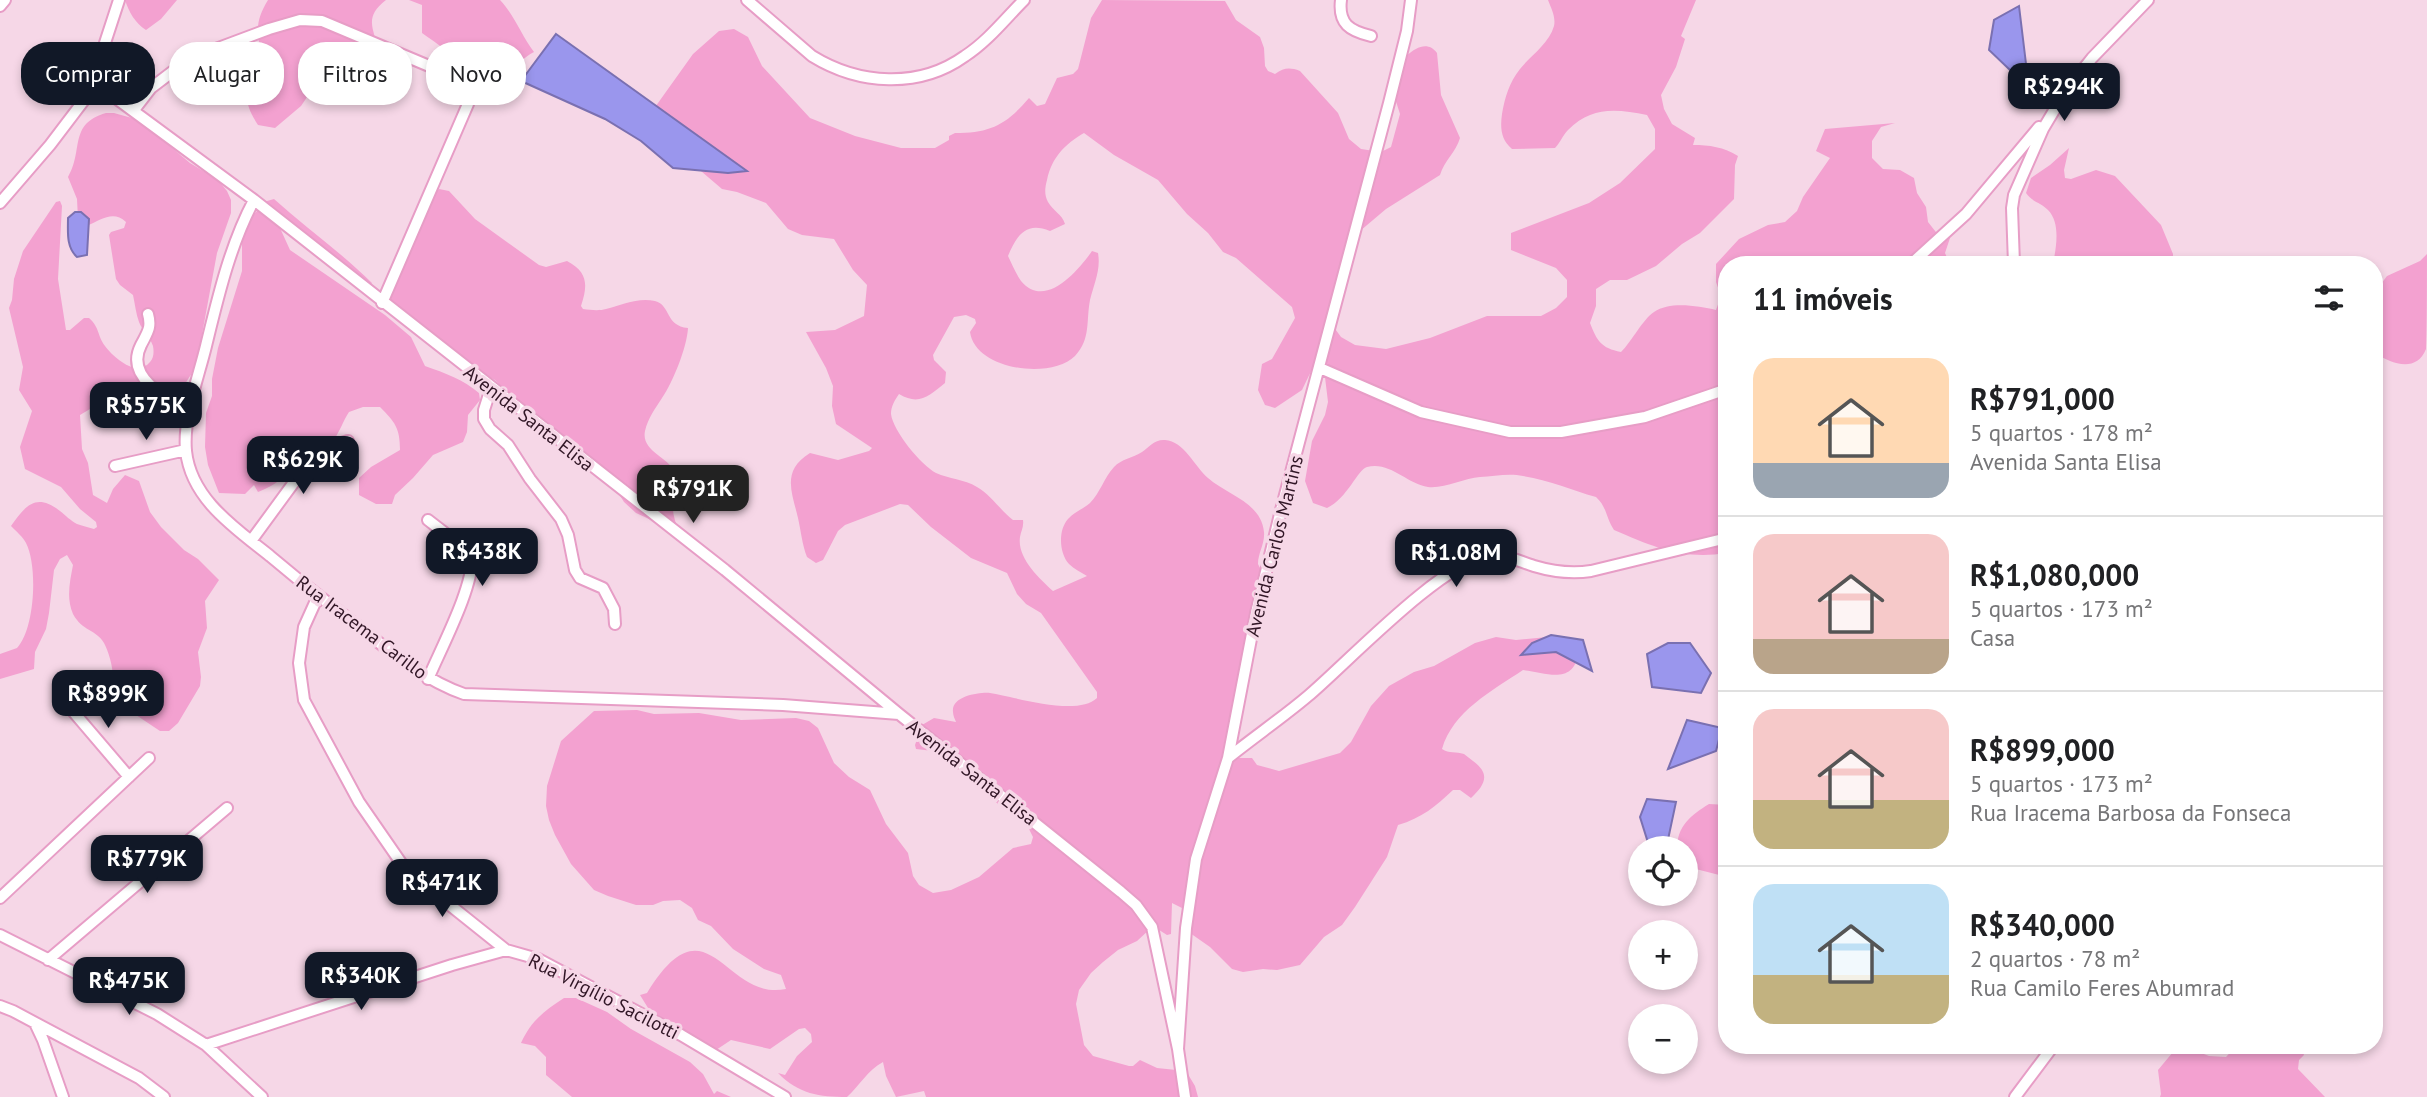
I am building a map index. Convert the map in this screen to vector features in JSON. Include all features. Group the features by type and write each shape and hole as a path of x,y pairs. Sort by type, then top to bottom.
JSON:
{"street":[{"path":"0,6 5,0"},
{"path":"106,42 119,0"},
{"path":"747,0 823,63 860,77 886,80 926,75 962,58 983,42 1024,0"},
{"path":"1341,0 1340,11 1344,22 1371,36"},
{"name":"Avenida Carlos Martins","path":"1185,1097 1178,1049 1186,928 1196,859 1228,758 1256,612 1390,103 1407,31 1411,0"},
{"path":"1920,256 1966,214 2052,111 2092,58 2148,0"},
{"path":"134,110 151,88 189,59 300,20 322,21 460,79 469,90 468,104 382,303"},
{"path":"0,203 81,105"},
{"name":"Avenida Santa Elisa","path":"127,105 254,200 725,570 898,714 1121,892 1147,919 1155,936 1167,1006 1178,1049"},
{"path":"2014,256 2014,195 2052,111"},
{"name":"Rua Iracema Carillo","path":"254,200 242,223 220,290 190,410 186,450 190,469 204,495 223,519 318,596 428,679 464,694 783,705 898,714"},
{"path":"148,314 151,323 149,333 139,347 137,358 140,371 147,383 163,396 190,410"},
{"path":"1320,368 1421,412 1510,432 1561,432 1644,417 1718,392"},
{"path":"491,388 484,419 490,429 508,445 561,519 568,535 575,570 580,578 603,588 614,609 615,624"},
{"path":"251,541 314,455 323,449 348,441"},
{"path":"115,466 186,450"},
{"path":"428,520 472,554 472,560 471,573 456,615 428,679"},
{"path":"1228,758 1307,696 1427,591 1477,558 1497,555 1569,574 1718,540"},
{"name":"Rua Virgílio Sacilotti","path":"318,596 304,627 299,663 303,700 359,802 406,870 506,950 538,959 681,1035 785,1097"},
{"path":"65,702 129,777"},
{"path":"0,898 149,758"},
{"path":"48,960 227,808"},
{"path":"0,935 157,1014 206,1045 262,1097"},
{"path":"206,1045 506,950"},
{"path":"0,1006 139,1078 164,1097"},
{"path":"34,1023 43,1040 62,1097"},
{"path":"2015,1097 2047,1054"}],"shaded area":[{"path":"125,0 177,0 161,19 146,30 133,17"},
{"path":"268,0 386,0 372,18 376,42 298,42 298,105 302,105 275,128 258,125 249,105 284,105 284,42 259,42 258,30 262,10"},
{"path":"409,0 500,0 534,52 526,58 526,42 434,42 422,33 422,5"},
{"path":"1102,0 1225,1 1236,20 1260,37 1268,71 1275,74 1287,69 1300,71 1338,113 1349,139 1361,149 1381,152 1391,147 1400,114 1393,92 1391,71 1419,47 1431,48 1437,53 1441,95 1460,138 1456,148 1440,175 1386,209 1360,231 1342,277 1333,291 1330,305 1330,322 1341,337 1355,345 1386,349 1430,338 1487,316 1541,316 1556,308 1567,297 1567,280 1556,268 1511,250 1511,233 1589,203 1620,183 1655,149 1655,129 1647,115 1625,111 1605,111 1586,117 1566,132 1555,148 1512,149 1506,142 1501,119 1510,85 1520,69 1548,38 1554,26 1554,16 1548,0 1696,0 1681,36 1685,39 1676,67 1661,95 1664,109 1672,124 1695,138 1693,145 1716,147 1738,156 1735,165 1734,199 1700,233 1656,266 1627,280 1610,280 1596,289 1596,306 1590,323 1604,346 1621,352 1654,312 1668,306 1684,305 1716,310 1718,304 1718,554 1682,553 1642,542 1614,530 1596,497 1518,475 1474,478 1428,487 1383,467 1367,467 1334,504 1327,508 1313,503 1305,481 1312,441 1325,415 1328,402 1324,369 1315,363 1302,390 1275,408 1265,405 1258,390 1262,364 1272,359 1295,318 1292,307 1236,258 1223,252 1158,180 1114,155 1084,133 1060,152 1052,164 1045,188 1048,202 1065,224 1050,231 1035,228 1023,232 1008,256 1021,281 1030,289 1040,291 1050,290 1060,284 1070,277 1092,251 1098,253 1098,271 1090,300 1084,343 1075,356 1064,363 1049,368 1015,367 999,363 975,345 970,332 976,323 975,319 966,315 954,317 933,355 934,360 946,372 945,383 923,398 906,398 899,394 892,408 891,414 897,429 923,463 936,473 977,487 1013,520 1023,520 1020,545 1025,560 1053,591 1087,576 1069,564 1063,554 1061,535 1065,524 1093,499 1117,464 1155,442 1165,440 1178,445 1208,478 1250,506 1262,522 1264,532 1258,564 1261,570 1271,570 1269,579 1251,606 1224,762 1235,758 1252,758 1257,765 1279,771 1340,753 1351,742 1371,706 1389,686 1414,672 1434,666 1475,643 1496,637 1516,640 1558,636 1578,653 1571,670 1558,675 1523,670 1464,713 1447,736 1442,749 1464,754 1479,766 1484,775 1480,789 1471,798 1460,790 1453,790 1428,811 1398,825 1387,857 1355,907 1342,925 1324,937 1300,965 1277,970 1243,972 1232,969 1210,947 1190,933 1186,910 1172,903 1171,934 1167,935 1156,928 1150,929 1137,941 1118,950 1091,973 1079,990 1076,1004 1084,1045 1093,1056 1129,1066 1140,1060 1157,1068 1186,1071 1198,1097 926,1097 924,1091 896,1097 883,1062 847,1097 810,1093 793,1086 778,1073 785,1075 797,1056 812,1042 811,1034 805,1028 799,1029 770,1049 731,1040 713,1052 653,1016 640,995 647,993 668,965 686,952 701,952 716,959 747,981 765,989 786,989 781,975 764,969 733,949 711,926 698,920 692,908 680,900 636,905 594,890 571,864 549,820 546,806 547,786 561,741 594,711 637,710 654,714 699,713 741,720 796,718 809,721 818,728 834,763 849,777 870,790 886,824 908,853 913,876 919,885 933,893 951,890 979,877 1013,848 1031,844 1033,837 1026,823 1000,806 959,767 940,759 933,751 916,749 922,725 934,718 956,722 953,713 957,702 973,694 990,693 1046,704 1076,706 1097,698 1097,692 1041,613 1026,604 1017,594 1007,573 971,558 908,505 900,504 845,525 838,531 823,560 816,563 807,557 792,491 791,482 795,467 810,453 838,460 872,448 836,424 832,406 833,386 806,332 835,330 864,316 867,285 853,270 834,239 802,235 788,229 766,203 722,189 674,148 653,110 693,54 719,31 734,29 748,37 762,66 810,118 855,136 901,148 935,148 955,133 996,126 1013,115 1029,98 1037,106 1045,104 1057,78 1073,74 1078,69 1091,18"},
{"path":"2019,6 2027,72 2010,70 1989,50 1994,20"},
{"path":"556,34 747,171 728,173 673,168 641,141 605,119 526,83 526,74"},
{"path":"106,113 139,120 190,163 218,180 231,200 231,213 217,253 198,356 183,387 180,401 171,415 157,418 115,406 95,406 80,415 82,449 88,463 93,495 107,503 113,489 125,475 139,481 150,512 161,527 219,580 205,601 207,628 198,652 200,686 178,723 169,731 160,731 136,715 113,709 91,698 85,689 88,685 110,690 113,680 112,667 101,639 81,624 73,614 69,596 73,565 67,555 60,559 54,570 46,629 35,652 34,669 0,679 0,654 17,648 23,639 33,597 30,553 25,541 11,526 26,507 38,502 52,505 77,524 94,529 97,527 96,522 80,509 61,487 25,469 20,447 32,411 19,390 23,367 9,308 23,251 56,202 60,201 62,206 58,279 66,330 70,330 84,318 89,318 109,351 132,367 145,366 153,354 152,343 139,322 133,295 116,279 109,235 124,228 126,222 112,216 87,226 78,219 77,199 68,177 81,131 94,118"},
{"path":"1895,123 1881,127 1872,141 1872,158 1883,169 1900,170 1914,178 1917,193 1926,207 1928,222 1939,236 1950,238 1946,256 1723,256 1739,239 1768,225 1785,222 1797,211 1803,197 1830,158 1816,151 1825,129"},
{"path":"2069,148 2065,178 2071,179 2096,170 2115,176 2161,225 2173,256 2054,256 2056,236 2052,215 2026,193 2031,178"},
{"path":"439,189 449,191 475,219 539,265 546,267 567,261 574,265 583,275 583,309 601,310 636,301 655,301 664,307 675,323 688,328 675,374 645,431 647,444 671,466 677,476 673,509 678,530 636,513 580,447 548,429 520,406 495,380 475,370 473,365 447,355 397,312 387,298 393,261 425,203"},
{"path":"274,199 373,284 361,279 281,222 280,228 290,250 385,315 411,337 425,366 461,381 479,393 480,400 468,415 467,432 463,442 433,455 395,495 392,504 376,504 359,495 359,478 371,467 400,450 396,426 380,407 363,407 349,412 329,446 307,457 278,481 258,492 254,485 245,494 219,493 208,465 205,447 206,413 212,396 212,379 218,348 242,271 242,230 267,201"},
{"path":"75,212 81,212 89,219 87,255 77,257 69,244 68,234 68,218"},
{"path":"2427,254 2426,349 2422,357 2410,364 2396,363 2383,357 2383,281 2387,276 2420,261"},
{"path":"1718,262 1718,288 1716,282"},
{"path":"1551,635 1583,640 1592,671 1556,652 1521,655 1532,643"},
{"path":"1668,643 1690,643 1711,673 1701,693 1652,687 1647,654"},
{"path":"1687,720 1718,727 1716,751 1668,769"},
{"path":"1647,799 1676,802 1669,836 1646,836 1640,817"},
{"path":"1709,804 1718,804 1718,875 1698,870 1698,836 1679,836 1686,822"},
{"path":"564,998 576,998 607,1012 631,1029 690,1062 703,1074 714,1094 717,1091 731,1097 572,1097 546,1075 546,1057 535,1046 521,1043 539,1017"},
{"path":"2171,1054 2226,1057 2229,1054 2304,1054 2299,1060 2298,1069 2325,1097 2160,1097 2158,1070"}]}
